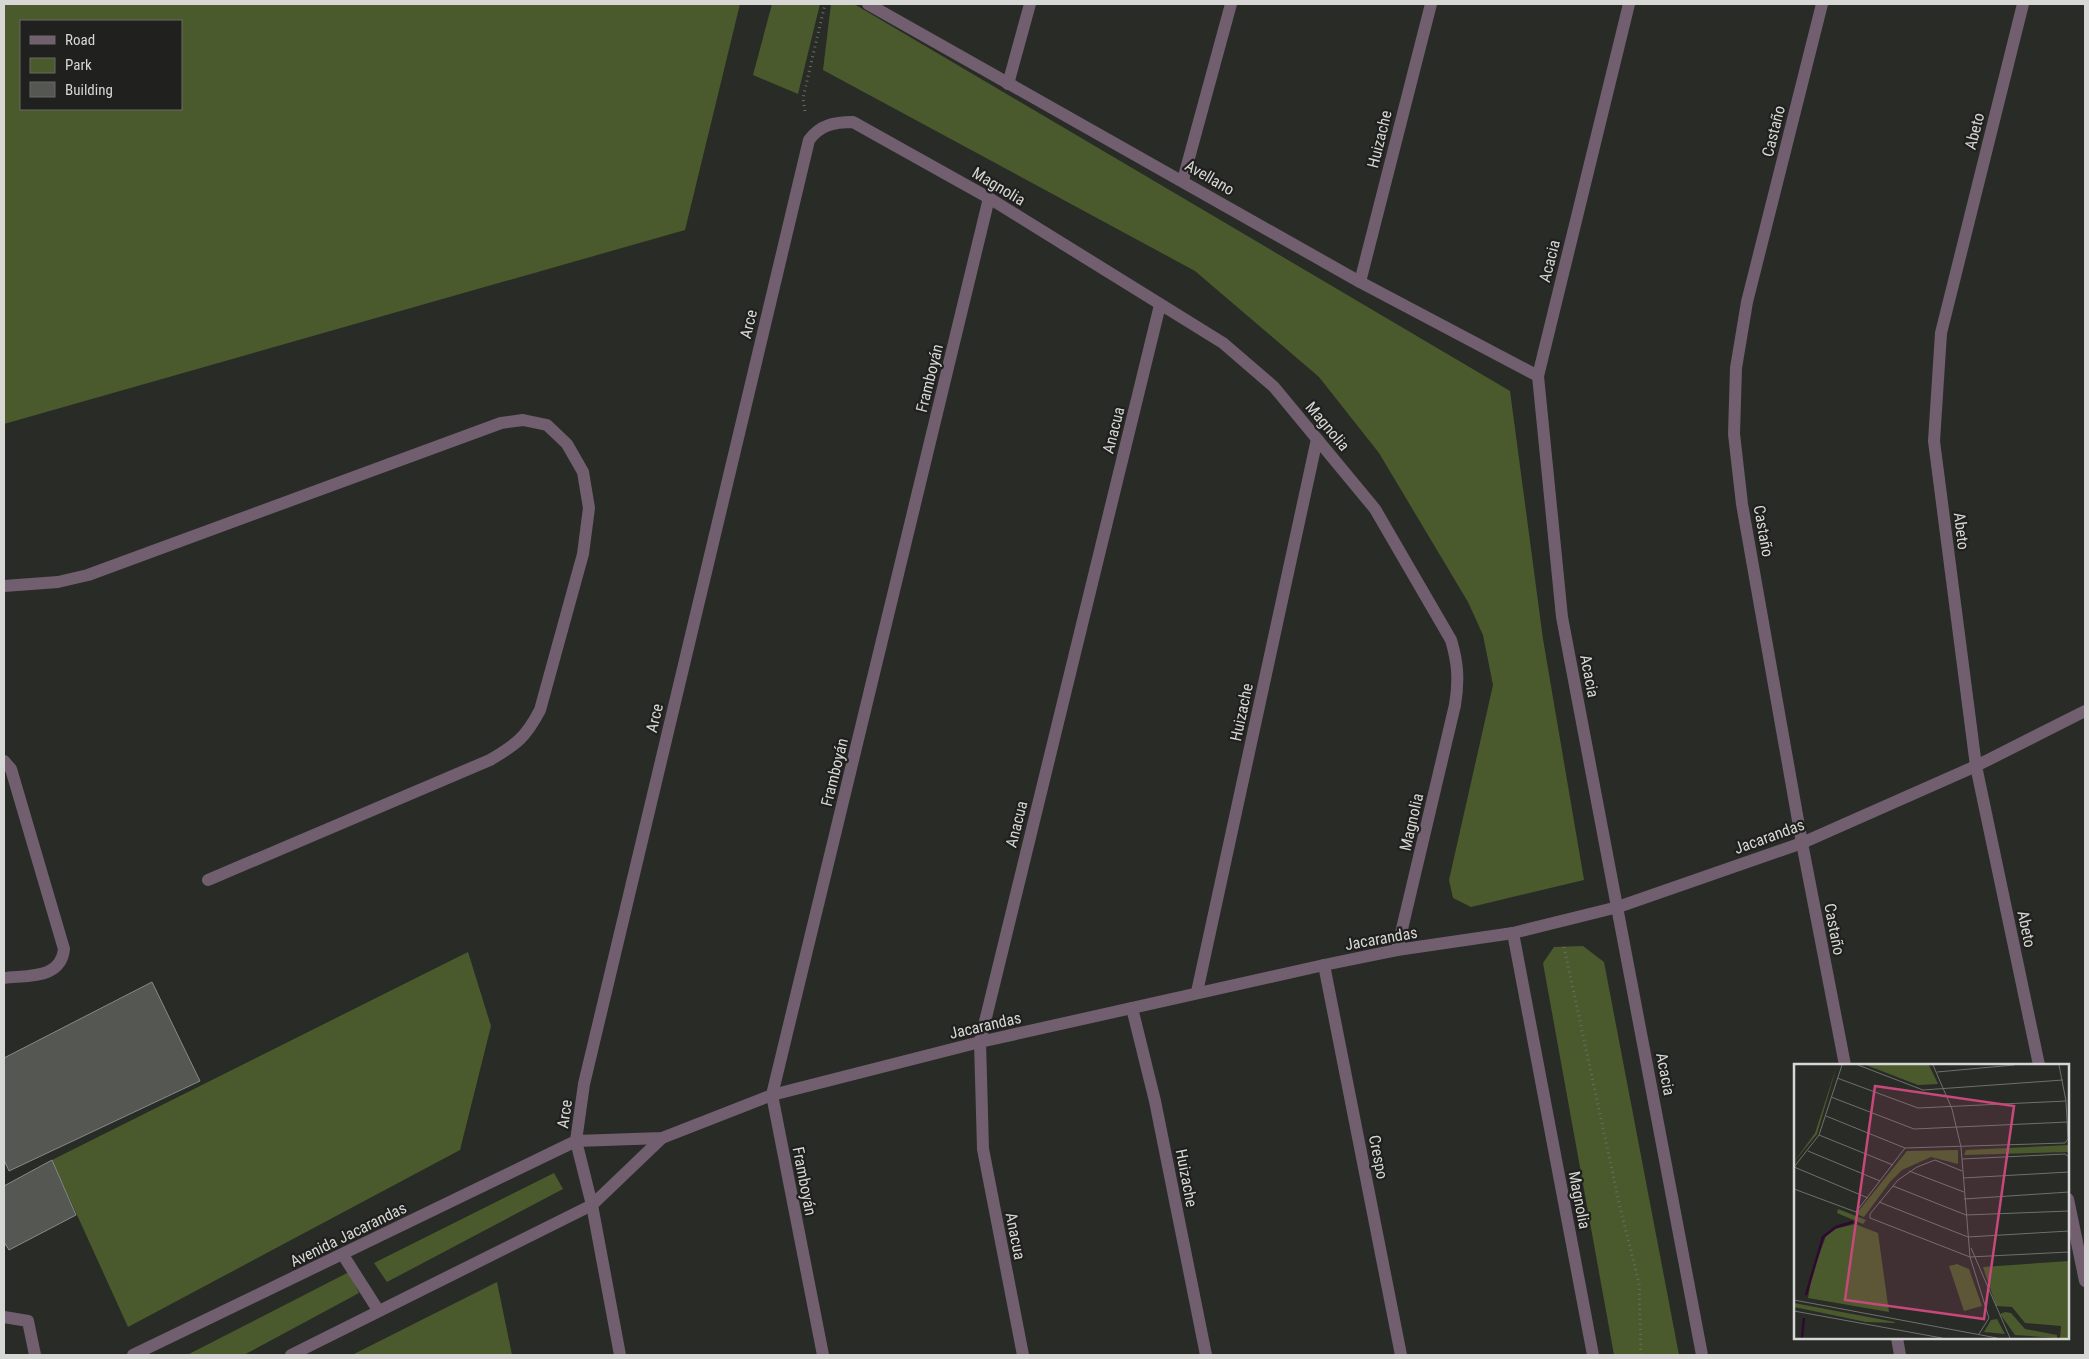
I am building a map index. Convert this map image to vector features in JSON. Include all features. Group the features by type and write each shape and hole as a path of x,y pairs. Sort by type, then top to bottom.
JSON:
{"street":[{"name":"Avellano","path":"868,4 1008,84 1183,180 1360,282 1538,376"},
{"path":"1008,84 1030,4"},
{"path":"1183,180 1230,4"},
{"name":"Huizache","path":"1360,282 1431,4"},
{"name":"Acacia","path":"1629,4 1538,376 1562,617 1702,1355"},
{"name":"Castaño","path":"1822,4 1747,302 1736,368 1734,434 1742,504 1802,842 1845,1064"},
{"name":"Abeto","path":"2023,4 1941,333 1934,441 1976,766 2039,1064"},
{"name":"Magnolia","path":"809,140 815,132 825,126 838,122 853,122 989,198 1223,343 1267,380 1375,509 1451,640 1458,661 1459,681 1397,950"},
{"name":"Arce","path":"620,1355 592,1205 576,1140 592,1049 809,140"},
{"name":"Framboyán","path":"823,1355 772,1095 989,198"},
{"name":"Anacua","path":"1023,1355 983,1149 980,1042 1160,305"},
{"path":"4,586 58,582 88,574 501,423 523,420 547,425 567,444 583,472 589,508 584,545 540,710 528,732 511,748 490,760 208,880"},
{"name":"Huizache","path":"1197,992 1317,439"},
{"name":"Jacarandas","path":"576,1140 662,1138 772,1095 980,1042 1324,965 1397,950 1512,933 1618,907 1802,842 1976,766 2085,711"},
{"path":"4,761 11,769 64,949 63,960 58,967 48,972 4,978"},
{"name":"Magnolia","path":"1512,933 1593,1355"},
{"name":"Crespo","path":"1324,965 1401,1355"},
{"name":"Huizache","path":"1132,1008 1155,1101 1206,1355"},
{"name":"Jacarandas","path":"592,1205 662,1138"},
{"name":"Avenida Jacarandas","path":"134,1355 576,1140"},
{"path":"2069,1204 2085,1281"},
{"path":"291,1355 592,1205"},
{"path":"343,1255 378,1310"},
{"path":"4,1316 28,1321 35,1355"},
{"path":"1897,1339 1900,1355"}],"path":[{"path":"809,140 804,98 825,4"},
{"path":"1559,922 1620,1207 1639,1283 1641,1355"}],"green space":[{"path":"4,4 740,4 685,230 4,424"},
{"path":"772,4 820,4 798,94 753,75"},
{"path":"831,4 854,4 1510,391 1543,639 1584,880 1471,907 1453,898 1449,880 1493,685 1483,635 1468,602 1379,453 1319,377 1195,271 823,70"},
{"path":"1583,946 1604,962 1679,1355 1614,1355 1543,963 1554,947"},
{"path":"468,952 491,1026 460,1150 128,1327 52,1160"},
{"path":"554,1173 563,1189 387,1282 374,1263"},
{"path":"349,1272 359,1293 244,1355 187,1355"},
{"path":"497,1282 512,1355 352,1355"}],"building":[{"path":"152,982 200,1081 9,1171 4,1160 4,1058"},
{"path":"52,1160 76,1215 9,1250 4,1242 4,1186"}]}
